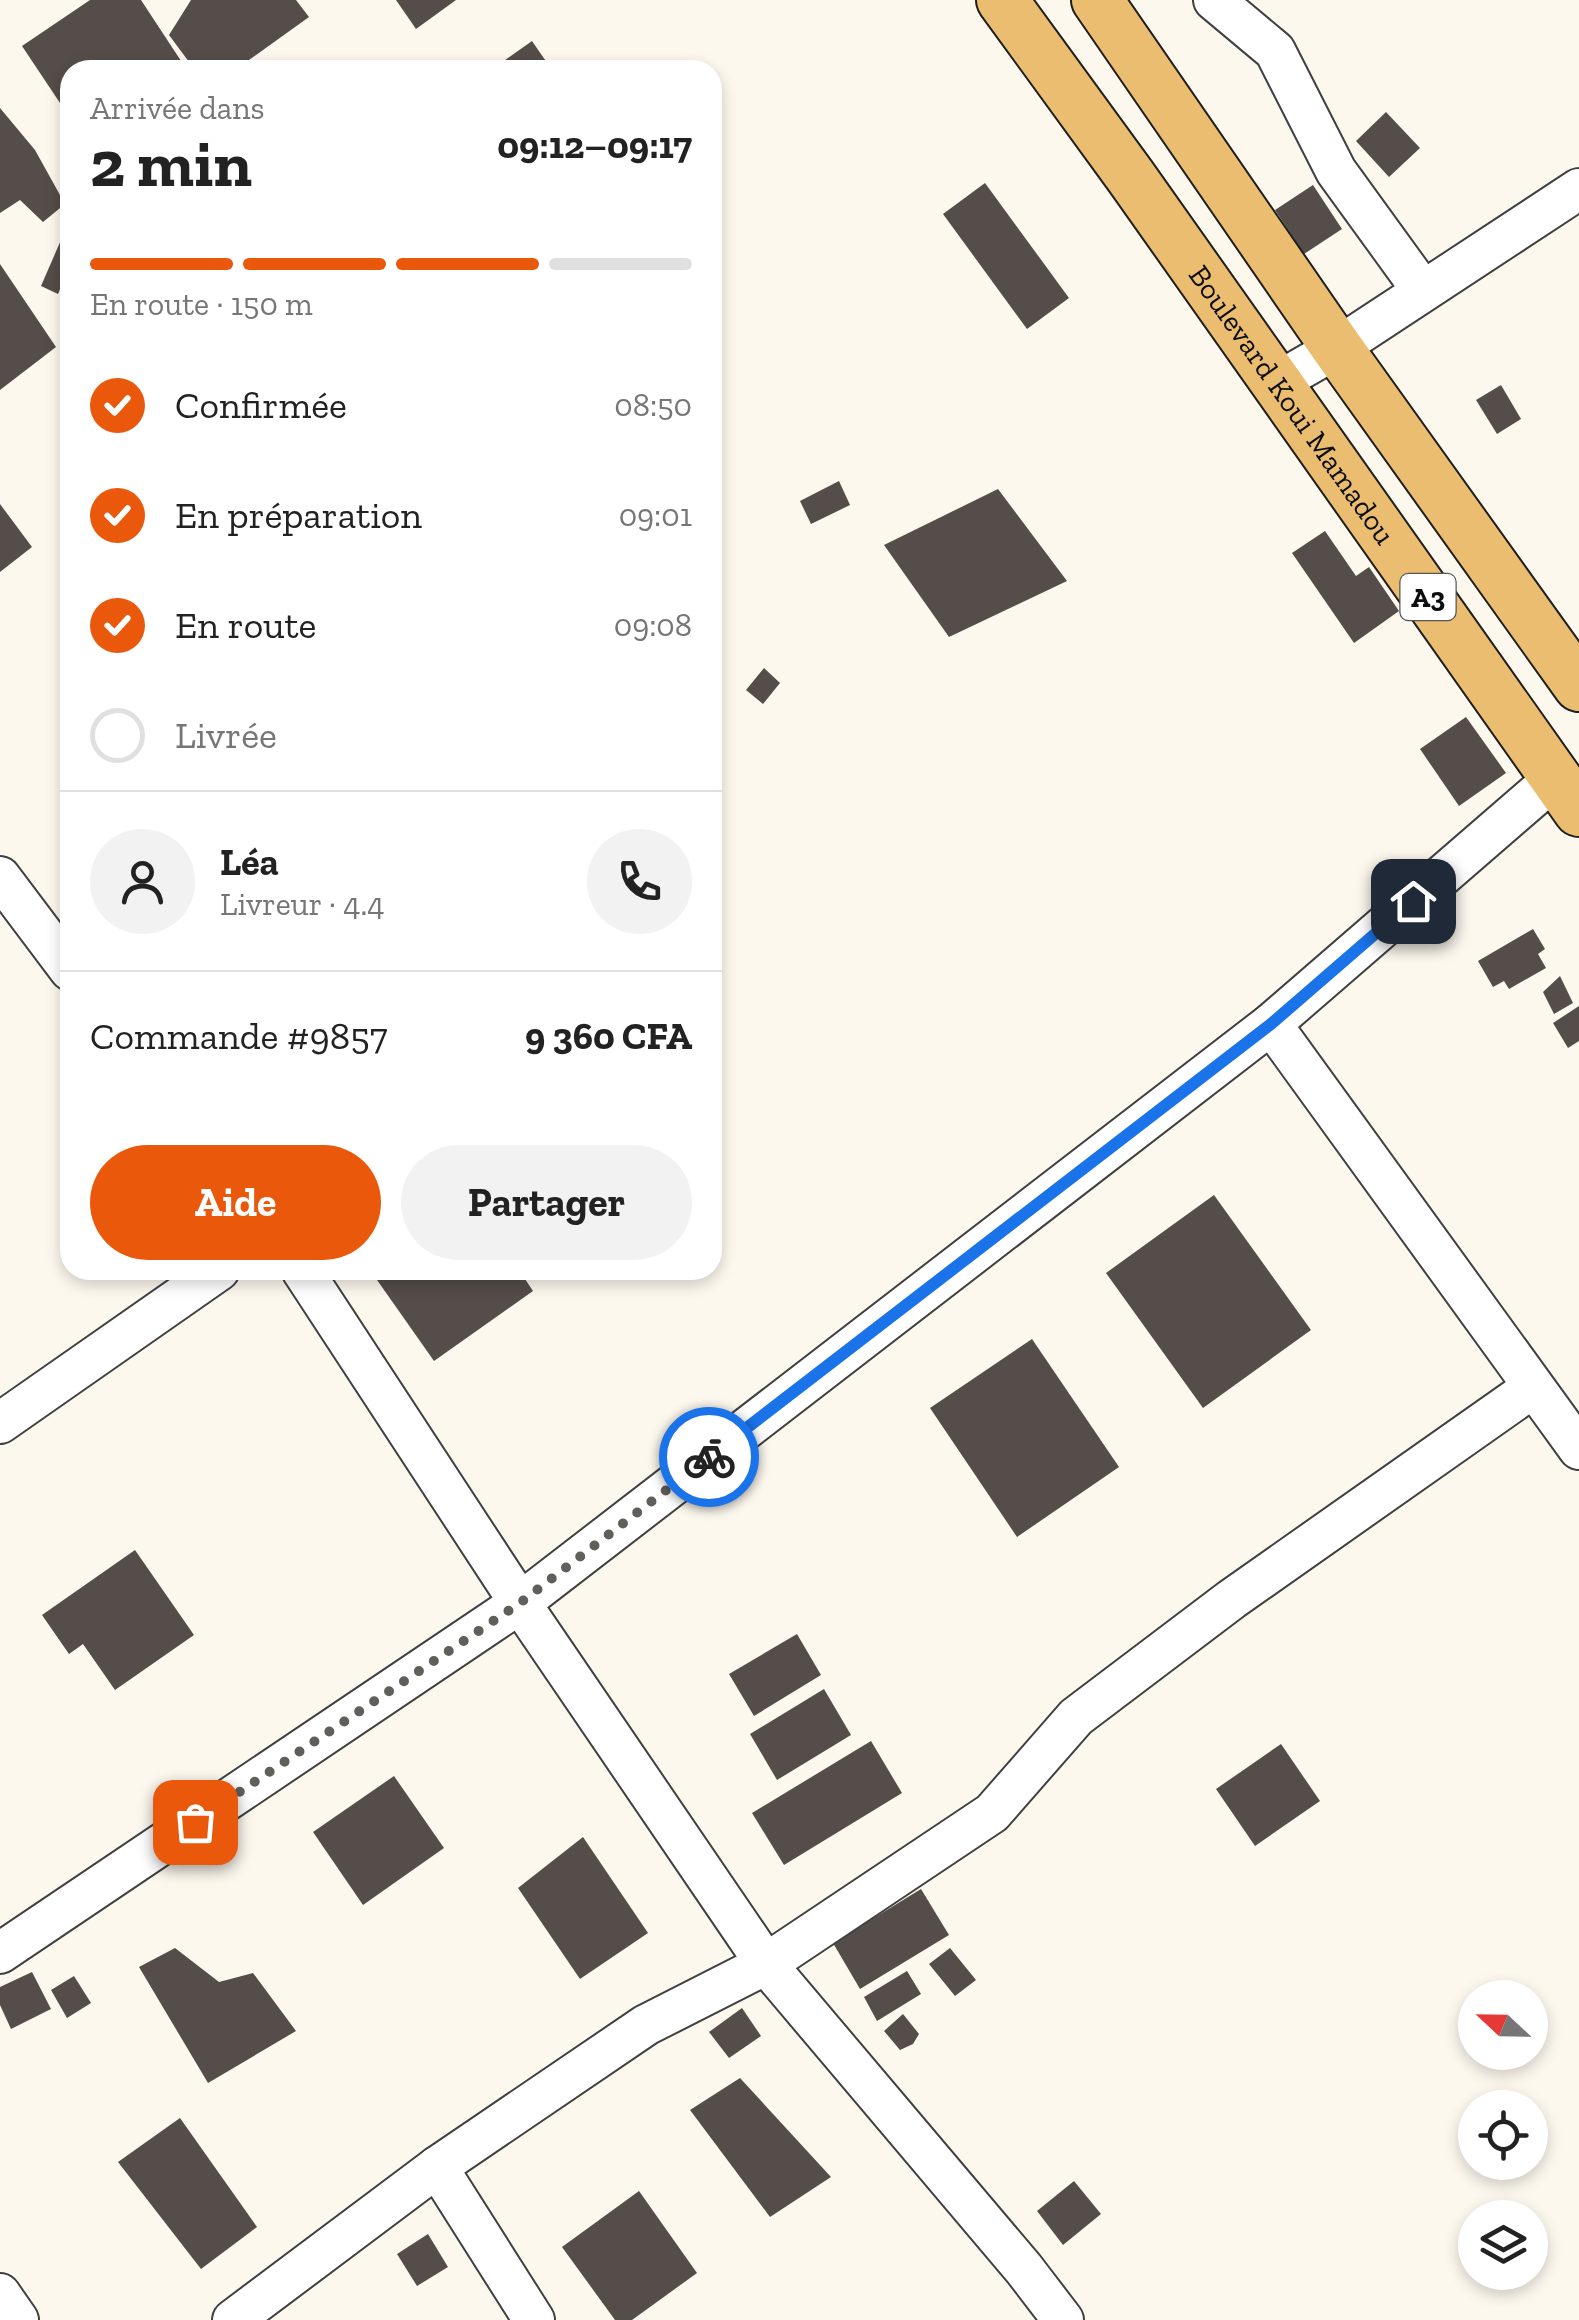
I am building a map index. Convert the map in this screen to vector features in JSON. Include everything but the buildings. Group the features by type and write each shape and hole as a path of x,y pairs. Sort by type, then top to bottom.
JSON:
{"main road":[{"name":"Boulevard Koui Mamadou","path":"1002,0 1567,795"},
{"name":"A3","path":"1097,0 1337,348 1579,686"}],"street":[{"path":"1214,0 1275,51 1336,171 1423,291"},
{"path":"1276,383 1337,348 1579,189"},
{"path":"0,1954 520,1603 1567,795"},
{"path":"0,878 60,957"},
{"path":"1271,1024 1579,1449"},
{"path":"0,1423 205,1280"},
{"path":"309,1280 520,1603 766,1964 1024,2269 1062,2320"},
{"path":"233,2320 436,2167 646,2025 766,1964 992,1813 1076,1717 1232,1599 1532,1388"},
{"path":"436,2167 534,2320"},
{"path":"0,2294 18,2320"}],"way so far":[{"path":"195,1822 520,1603 709,1457"}],"route":[{"path":"709,1457 1271,1024 1413,901"}]}
